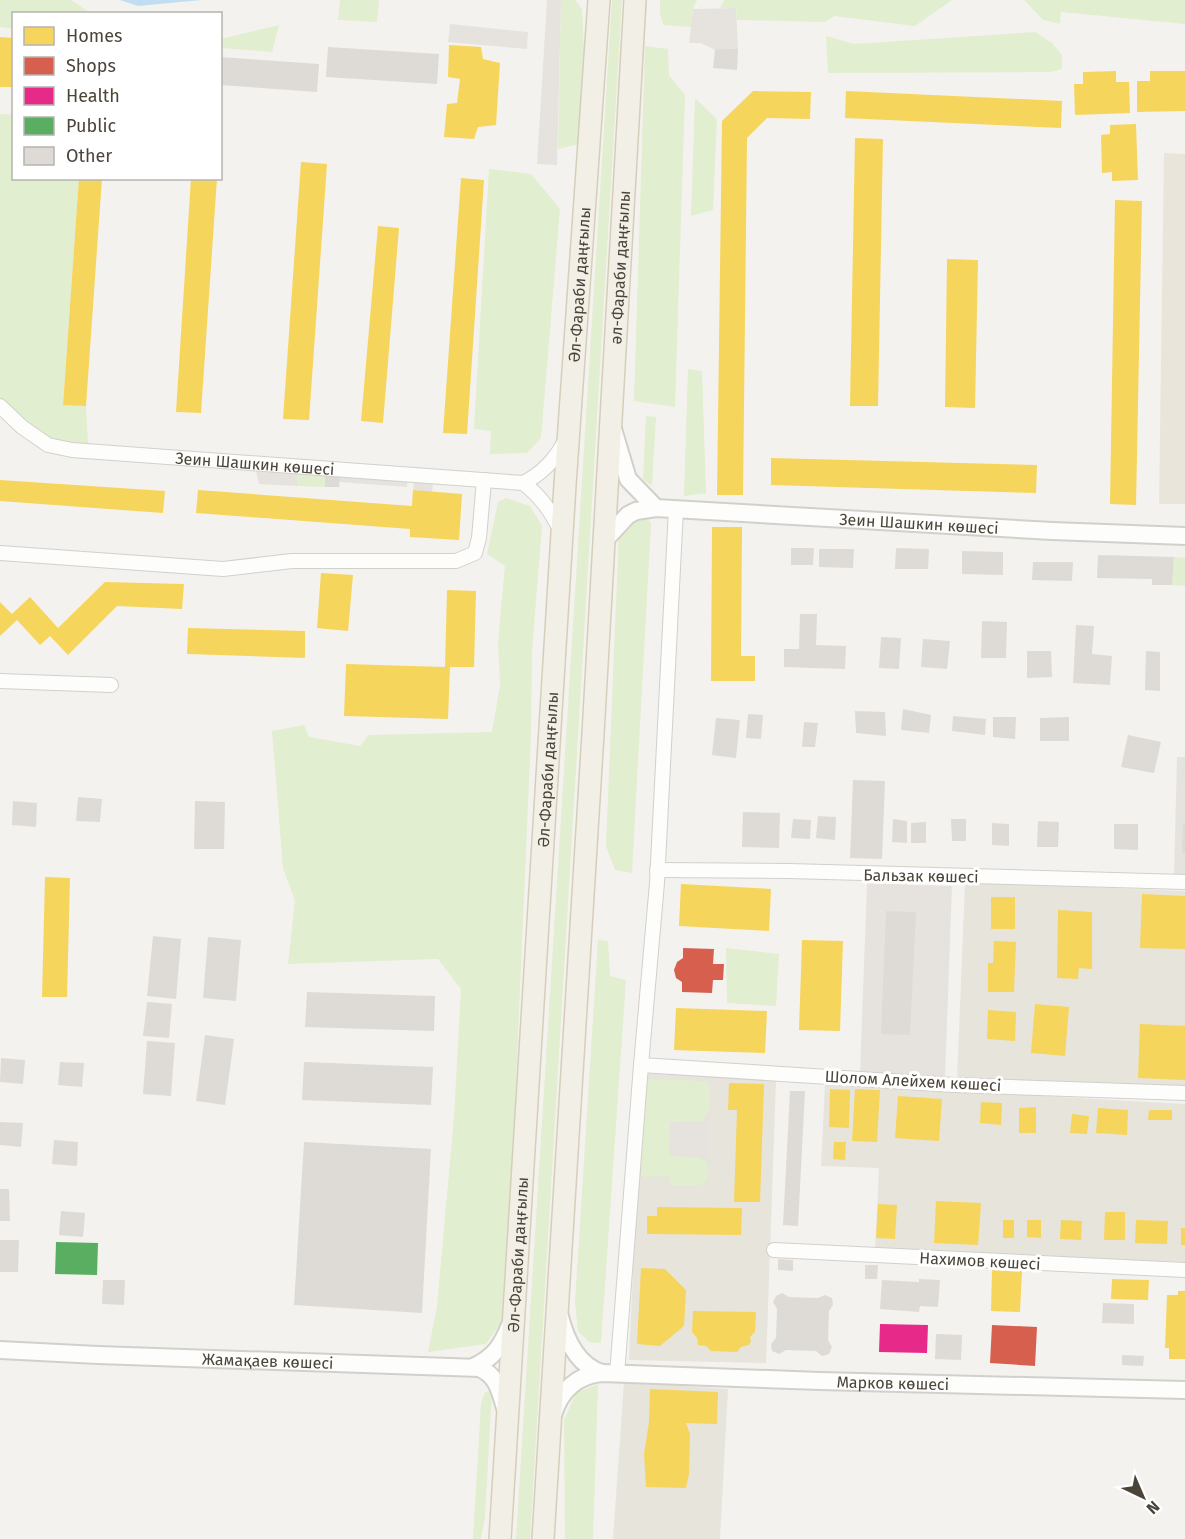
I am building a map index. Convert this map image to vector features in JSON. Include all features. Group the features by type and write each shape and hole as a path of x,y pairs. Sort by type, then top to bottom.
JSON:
{"main road":[{"name":"Әл-Фараби даңғылы","path":"500,1539 562,533 599,0"},
{"name":"әл-Фараби даңғылы","path":"603,541 635,0"},
{"path":"543,1539 581,943 603,541"}],"street":[{"name":"Зеин Шашкин көшесі","path":"0,406 22,427 48,445 72,450 523,483"},
{"path":"611,423 628,479 656,508"},
{"path":"523,483 536,477 549,465 569,431"},
{"path":"0,553 223,569 292,561 456,561 475,553 479,538 484,480"},
{"path":"523,483 536,492 545,503 562,533"},
{"name":"Зеин Шашкин көшесі","path":"603,541 628,515 636,511 656,508 1052,531 1185,536"},
{"path":"609,1373 641,1065 657,870 676,509"},
{"path":"0,681 111,685"},
{"name":"Бальзак көшесі","path":"657,870 1185,882"},
{"name":"Шолом Алейхем көшесі","path":"641,1065 943,1084 1185,1093"},
{"name":"Нахимов көшесі","path":"774,1250 1185,1269"},
{"path":"557,1303 561,1322 574,1352 588,1367 609,1373"},
{"path":"473,1367 496,1353 504,1342 514,1312"},
{"name":"Жамақаев көшесі","path":"0,1350 473,1367"},
{"path":"473,1367 487,1371 495,1379 507,1416"},
{"path":"549,1429 554,1411 567,1389 584,1377 609,1373"},
{"name":"Марков көшесі","path":"609,1373 1185,1390"}],"shaded area":[{"path":"547,0 561,0 557,165 537,164"},
{"path":"736,8 738,49 715,50 701,43 689,43 693,9"},
{"path":"450,24 528,32 527,49 448,42"},
{"path":"1164,153 1185,154 1185,504 1159,504"},
{"path":"254,463 298,471 297,486 259,484"},
{"path":"340,469 408,474 407,487 339,482"},
{"path":"415,475 434,476 432,492 413,490"},
{"path":"1177,757 1185,757 1185,876 1174,875"},
{"path":"965,882 1185,891 1185,1086 957,1081"},
{"path":"867,883 952,886 945,1077 860,1074"},
{"path":"642,1073 776,1081 766,1363 629,1360"},
{"path":"825,1084 1185,1104 1185,1262 875,1250 879,1168 821,1166"},
{"path":"709,1110 708,1166 705,1160 697,1157 669,1156 670,1122 702,1121"},
{"path":"624,1382 728,1389 720,1539 613,1539"}],"green space":[{"path":"0,0 71,0 89,12 12,12 12,29 0,27"},
{"path":"340,0 379,0 377,22 338,20"},
{"path":"561,0 575,0 582,9 584,48 579,144 558,149"},
{"path":"612,0 622,0 530,1539 516,1539"},
{"path":"660,0 697,0 693,9 691,27 663,25"},
{"path":"724,0 952,0 915,26 834,16 825,22 737,20 736,8 720,8"},
{"path":"1024,0 1185,0 1185,24 1061,12 1060,24 1043,20"},
{"path":"279,25 272,52 222,48 222,39"},
{"path":"1035,32 1052,43 1062,55 1062,69 1050,72 828,73 826,36 854,44"},
{"path":"645,46 668,49 669,75 685,95 675,407 634,401"},
{"path":"695,98 717,119 713,210 691,216"},
{"path":"0,114 12,115 12,180 79,180 63,404 86,406 88,444 49,439 0,398"},
{"path":"489,169 531,174 560,209 541,438 527,453 490,454 491,431 474,429"},
{"path":"688,369 702,371 706,493 684,496"},
{"path":"646,416 656,417 652,486 643,479"},
{"path":"298,471 325,472 325,487 297,486"},
{"path":"506,498 530,506 542,526 532,651 531,735 506,1315 486,1344 428,1352 437,1306 454,1117 461,989 438,959 288,964 295,901 283,868 272,731 304,725 309,737 360,746 369,735 492,732 500,685 498,642 505,566 487,554 498,502"},
{"path":"646,516 651,523 632,873 615,870 606,846 619,531 635,518"},
{"path":"1174,557 1185,558 1185,586 1172,585"},
{"path":"598,940 608,941 610,976 626,980 601,1343 589,1342 578,1331 575,1302"},
{"path":"726,948 779,954 776,1006 727,1003"},
{"path":"645,1079 706,1081 710,1098 706,1116 669,1155 697,1157 705,1160 708,1166 707,1180 701,1185 670,1185 669,1176 641,1177"},
{"path":"598,1384 593,1539 565,1539 564,1420 576,1393"},
{"path":"492,1391 485,1517 481,1539 473,1539 481,1403 485,1392"}],"water":[{"path":"120,0 201,0 138,6"}],"building: Homes":[{"path":"0,37 12,38 12,87 0,87"},
{"path":"449,45 481,47 483,59 500,63 496,125 478,127 474,139 444,137 447,104 457,103 460,79 448,77"},
{"path":"1116,71 1116,82 1129,82 1130,113 1075,115 1074,84 1083,84 1083,72"},
{"path":"1150,71 1185,71 1185,111 1137,112 1137,81 1150,81"},
{"path":"753,91 811,92 810,119 767,118 747,138 743,495 717,495 722,121"},
{"path":"846,91 1062,101 1061,128 845,118"},
{"path":"1136,124 1138,180 1112,181 1112,172 1102,173 1101,135 1110,134 1110,125"},
{"path":"855,138 883,139 878,406 850,406"},
{"path":"301,162 327,164 309,420 283,419"},
{"path":"461,178 484,180 467,434 443,433"},
{"path":"79,180 102,180 86,406 63,405"},
{"path":"191,180 217,180 201,413 176,412"},
{"path":"1115,200 1142,201 1136,505 1110,504"},
{"path":"378,226 399,228 383,423 361,421"},
{"path":"947,259 978,260 975,408 945,407"},
{"path":"771,458 1037,465 1036,493 771,485"},
{"path":"0,480 165,491 163,513 0,501"},
{"path":"198,490 412,506 413,490 462,494 459,540 410,537 410,529 196,513"},
{"path":"712,527 742,527 741,656 755,656 755,681 711,681"},
{"path":"321,573 353,575 348,631 317,628"},
{"path":"105,582 184,584 182,609 117,606 68,655 50,636 40,645 17,620 0,636 0,602 12,614 30,597 58,628"},
{"path":"447,590 476,591 474,667 450,667 448,719 344,716 346,664 445,667"},
{"path":"188,628 305,631 305,658 187,654"},
{"path":"45,877 70,878 67,997 42,997"},
{"path":"681,884 771,889 769,931 679,926"},
{"path":"1142,894 1185,896 1185,949 1140,948"},
{"path":"991,897 1015,897 1015,929 991,929"},
{"path":"1058,910 1092,912 1092,969 1079,968 1078,979 1057,978"},
{"path":"802,940 843,941 840,1031 799,1030"},
{"path":"994,941 1016,942 1014,992 988,992 988,963 993,963"},
{"path":"1035,1004 1069,1007 1065,1056 1031,1053"},
{"path":"676,1008 767,1011 765,1053 674,1050"},
{"path":"988,1010 1016,1012 1015,1041 987,1039"},
{"path":"1140,1024 1185,1026 1185,1080 1138,1078"},
{"path":"729,1083 764,1084 760,1202 734,1202 737,1110 728,1110"},
{"path":"830,1089 850,1090 849,1128 829,1127"},
{"path":"855,1089 880,1090 877,1142 852,1141"},
{"path":"898,1096 942,1099 939,1141 895,1138"},
{"path":"981,1102 1002,1103 1001,1125 980,1123"},
{"path":"1036,1107 1036,1133 1019,1133 1019,1108"},
{"path":"1098,1108 1128,1110 1127,1135 1096,1133"},
{"path":"1149,1110 1172,1110 1172,1120 1148,1120"},
{"path":"1072,1114 1089,1116 1087,1134 1070,1133"},
{"path":"834,1142 846,1142 845,1160 833,1159"},
{"path":"936,1201 981,1203 978,1245 934,1243"},
{"path":"878,1204 897,1205 895,1239 876,1238"},
{"path":"657,1207 742,1208 741,1235 647,1234 647,1216 657,1216"},
{"path":"1105,1212 1125,1212 1125,1240 1104,1240"},
{"path":"1003,1220 1014,1220 1014,1238 1003,1238"},
{"path":"1027,1220 1041,1220 1041,1238 1027,1237"},
{"path":"1061,1220 1082,1221 1081,1240 1060,1239"},
{"path":"1136,1220 1168,1221 1167,1244 1135,1243"},
{"path":"1181,1228 1185,1228 1185,1245 1181,1245"},
{"path":"641,1268 665,1269 686,1290 684,1326 660,1346 637,1344"},
{"path":"992,1270 1022,1271 1020,1312 991,1311"},
{"path":"1112,1279 1149,1280 1148,1300 1111,1299"},
{"path":"1178,1291 1185,1291 1185,1359 1169,1359 1169,1348 1165,1348 1167,1295 1178,1295"},
{"path":"693,1311 756,1312 755,1332 750,1337 749,1345 741,1347 737,1352 711,1351 706,1346 698,1345 697,1338 692,1332"},
{"path":"650,1389 718,1392 717,1424 686,1423 690,1434 689,1474 686,1488 646,1487 644,1454 649,1422"}],"building: Shops":[{"path":"683,948 714,949 713,964 724,964 723,980 713,980 712,993 682,992 682,982 676,978 674,970 677,962 683,958"},
{"path":"992,1325 1037,1327 1035,1366 990,1363"}],"building: Health":[{"path":"880,1324 928,1325 927,1353 879,1352"}],"building: Public":[{"path":"56,1242 98,1243 97,1275 55,1274"}],"building: Other":[{"path":"328,47 439,54 437,84 326,77"},
{"path":"738,49 737,70 713,68 715,50"},
{"path":"222,57 319,64 317,92 222,85"},
{"path":"325,472 340,473 339,487 325,487"},
{"path":"791,548 814,548 813,565 791,565"},
{"path":"896,548 929,549 928,569 895,569"},
{"path":"819,549 854,549 853,568 819,567"},
{"path":"962,551 1003,552 1003,575 962,574"},
{"path":"1098,555 1174,557 1172,585 1152,585 1152,579 1097,578"},
{"path":"1033,562 1073,562 1072,581 1032,580"},
{"path":"800,614 817,614 816,645 846,646 845,669 784,667 784,649 799,649"},
{"path":"982,621 1007,622 1006,658 981,658"},
{"path":"1076,625 1094,626 1092,654 1112,656 1110,685 1073,683"},
{"path":"881,637 901,638 899,669 879,668"},
{"path":"923,639 950,641 947,669 921,667"},
{"path":"1027,651 1051,651 1052,677 1027,678"},
{"path":"1146,651 1160,652 1160,691 1145,690"},
{"path":"903,709 931,715 929,733 901,730"},
{"path":"855,711 885,712 886,736 856,733"},
{"path":"748,714 763,715 761,739 746,738"},
{"path":"953,716 986,719 985,735 952,731"},
{"path":"993,717 1016,717 1015,739 993,737"},
{"path":"1069,717 1069,741 1040,741 1040,718"},
{"path":"716,718 740,720 736,758 712,755"},
{"path":"804,722 818,723 815,747 802,747"},
{"path":"1128,735 1161,742 1154,773 1121,767"},
{"path":"853,780 885,781 882,859 850,858"},
{"path":"78,797 102,799 100,822 76,821"},
{"path":"13,801 37,803 36,827 12,825"},
{"path":"195,801 225,802 224,849 194,849"},
{"path":"743,812 780,813 779,848 742,847"},
{"path":"818,816 836,817 835,840 816,838"},
{"path":"793,819 811,820 810,839 791,838"},
{"path":"893,819 907,821 907,843 892,842"},
{"path":"951,819 966,819 966,841 952,841"},
{"path":"1038,821 1059,822 1058,847 1037,847"},
{"path":"926,822 926,843 911,843 911,823"},
{"path":"992,823 1009,824 1009,846 992,845"},
{"path":"1114,824 1138,824 1138,850 1114,849"},
{"path":"1183,824 1185,824 1185,853 1182,853"},
{"path":"886,911 916,912 910,1035 881,1034"},
{"path":"153,936 181,939 176,999 147,996"},
{"path":"208,937 241,940 236,1001 203,998"},
{"path":"307,992 435,996 434,1031 305,1027"},
{"path":"147,1002 172,1004 169,1038 143,1036"},
{"path":"205,1035 234,1039 225,1105 196,1101"},
{"path":"147,1041 175,1043 171,1096 143,1094"},
{"path":"1,1058 25,1060 23,1084 0,1082"},
{"path":"60,1062 84,1063 82,1087 58,1085"},
{"path":"304,1062 433,1067 431,1105 302,1100"},
{"path":"790,1091 805,1091 798,1226 783,1225"},
{"path":"0,1122 23,1123 21,1147 0,1145"},
{"path":"54,1140 78,1142 77,1166 52,1164"},
{"path":"304,1142 431,1149 422,1313 294,1305"},
{"path":"0,1189 9,1189 10,1221 0,1221"},
{"path":"61,1211 85,1213 83,1237 59,1235"},
{"path":"0,1240 19,1240 18,1272 0,1272"},
{"path":"778,1259 793,1260 793,1271 778,1270"},
{"path":"865,1265 878,1265 877,1279 865,1279"},
{"path":"919,1279 940,1280 938,1307 920,1306 919,1312 880,1309 882,1280 919,1282"},
{"path":"103,1280 125,1280 124,1305 102,1304"},
{"path":"782,1293 789,1297 818,1298 825,1295 832,1298 828,1340 832,1347 829,1354 822,1356 816,1351 786,1350 779,1354 772,1351 771,1344 776,1338 777,1309 773,1302 776,1296"},
{"path":"1103,1303 1134,1304 1134,1324 1102,1323"},
{"path":"936,1334 962,1335 961,1360 935,1359"},
{"path":"1122,1355 1144,1356 1143,1366 1122,1365"}]}
